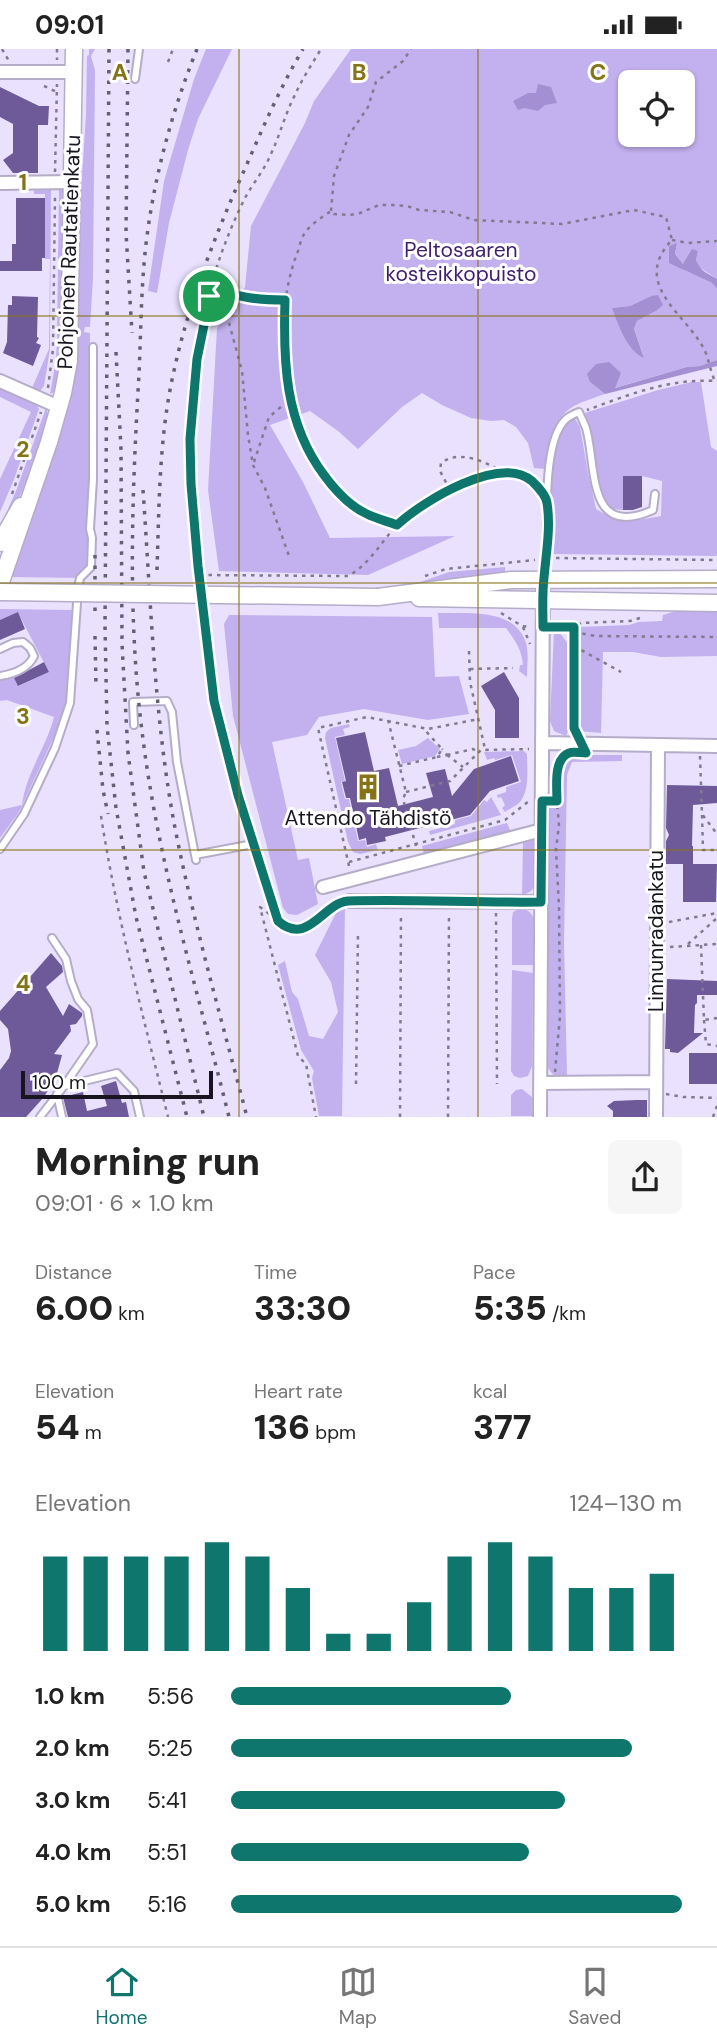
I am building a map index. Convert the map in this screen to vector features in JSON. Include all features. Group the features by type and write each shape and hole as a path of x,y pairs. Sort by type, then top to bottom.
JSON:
{"street":[{"name":"Pohjoinen Rautatienkatu","path":"0,585 24,519 52,404 69,361 63,182 74,49"},
{"path":"0,72 74,72"},
{"path":"0,183 63,182"},
{"path":"0,381 52,404"},
{"name":"Pohjoinen Rautatienkatu","path":"0,543 30,492"},
{"path":"378,597 486,582 717,579"},
{"path":"540,1117 542,801 536,746 543,580"},
{"path":"0,592 717,603"},
{"name":"Linnunradankatu","path":"656,1117 657,745"},
{"path":"536,746 717,746"},
{"path":"323,887 542,830"},
{"path":"350,901 541,902"},
{"path":"540,1083 656,1087"}],"lane":[{"path":"135,79 139,49"},
{"path":"0,849 24,814 55,748 70,703 78,589 80,578 91,567 93,347"},
{"path":"543,580 547,559 548,475 555,441 564,421 579,412 586,428 597,492 602,505 609,513 621,517 638,517 653,510 655,494"},
{"path":"0,649 23,642 30,648 33,656 30,664 0,675"},
{"path":"134,725 132,702 167,701 172,712 177,762 195,858 253,844"},
{"path":"40,1117 93,1044 87,1010 78,999 66,958 52,938"},
{"path":"64,1086 117,1073 134,1091 140,1117"},
{"path":"57,1094 62,1117"}],"path":[{"path":"2,49 9,61"},
{"path":"8,502 52,404 63,182 57,49"},
{"path":"168,62 173,49"},
{"path":"201,588 191,484 190,439 197,359 209,296 238,212 265,166 294,96 321,49"},
{"path":"397,525 365,513 336,492 302,440 289,400 284,358 285,300 291,270 304,235 314,223 331,211 334,176 349,135 368,107 376,82 403,61 411,49"},
{"path":"331,211 334,214 349,215 379,205 392,205 450,212 474,220 562,224 634,210 666,217 672,240"},
{"path":"672,240 688,243 717,241"},
{"path":"579,412 669,383 694,379 715,381 706,352 694,333 667,302 658,285 658,267 663,250 672,240"},
{"path":"212,286 228,294 254,299 285,300"},
{"path":"209,296 228,319 242,371 253,465 265,488 289,556"},
{"path":"253,465 269,417 289,400"},
{"path":"450,490 440,471 441,463 446,459 469,458 488,463 503,472"},
{"path":"199,575 348,576 364,564 408,514 450,490 487,475 514,472 528,478 547,501"},
{"path":"202,600 214,701 235,784 278,921"},
{"path":"499,612 522,626 574,630 595,636 717,637"},
{"path":"582,744 574,728 574,630 581,623 630,621 646,615"},
{"path":"574,646 621,672"},
{"path":"469,651 470,682 485,749"},
{"path":"470,669 513,668"},
{"path":"352,880 318,728 367,717 428,729 479,719"},
{"path":"388,720 406,792 403,799 415,844"},
{"path":"423,728 447,755 463,767"},
{"path":"406,792 450,781 478,752 485,749 536,746"},
{"path":"699,746 703,850 717,850"},
{"path":"437,757 442,749"},
{"path":"400,766 473,749 478,752"},
{"path":"554,1083 560,1016 556,849 559,825 558,767 561,759 569,753"},
{"path":"348,862 505,820 529,801 557,801"},
{"path":"702,814 717,834"},
{"path":"101,815 111,881 124,940 168,1117"},
{"path":"713,828 717,825"},
{"path":"316,1117 306,1064 298,1056 260,907 286,927 296,929 309,925 340,902 350,901"},
{"path":"400,1117 401,909"},
{"path":"448,1117 449,909"},
{"path":"492,910 497,916 497,1084"},
{"path":"656,925 717,913"},
{"path":"687,946 717,918"},
{"path":"356,1084 358,933"},
{"path":"656,947 709,944 717,947"},
{"path":"701,945 706,1044 717,1046"},
{"path":"704,1020 717,1019"},
{"path":"656,1087 683,1097 717,1098"},
{"path":"713,1117 717,1106"}],"green space":[{"path":"89,49 95,49 91,56 95,70 93,278 90,327 85,327 84,332 90,333 91,446 86,578 8,577 72,390 78,334 80,205"},
{"path":"206,49 232,49 198,119 188,150 169,223 157,293 148,291 164,181 194,79"},
{"name":"Peltosaaren kosteikkopuisto","path":"351,49 717,49 717,279 699,267 696,260 698,251 683,264 675,254 677,244 669,246 686,271 712,283 717,289 717,360 614,388 590,382 605,394 574,406 560,418 549,443 545,469 534,468 528,443 516,427 504,420 471,418 422,393 402,407 358,449 310,411 270,425 303,482 330,538 455,536 368,575 219,571 208,490 217,328 245,287 251,226 314,101","holes":["651,296 656,311 637,321 634,329 644,357 612,308 630,306"]},
{"path":"34,186 51,188 50,349 44,386 40,391 32,388 49,349 50,259 45,259 45,243 40,243 45,230 45,194 34,194"},
{"path":"59,189 63,190 64,195 62,359 56,391 50,394 57,338"},
{"path":"692,382 701,382 711,447 717,451 717,556 551,554 551,473 556,442 564,426 572,418 580,427 596,509 614,518 628,521 661,516 662,481 642,476 623,476 623,510 611,509 599,487 585,413"},
{"path":"0,387 36,404 39,409 0,512 0,479 31,412 0,397"},
{"path":"46,408 49,416 22,492 0,534 0,527"},
{"path":"505,567 505,573 412,585 449,572"},
{"path":"0,609 72,610 67,703 19,812 0,838 0,810 22,805 28,782 54,717 7,700 0,701 0,680 13,676 19,686 49,672 18,613 0,620"},
{"path":"682,609 717,610 717,656 661,657 633,652 603,652 601,733 579,731 577,637 580,627 662,621 663,615"},
{"path":"438,613 475,613 512,623 526,643 527,677 519,671 520,665 523,665 521,655 506,628 439,628"},
{"path":"229,615 432,617 435,677 459,676 469,714 428,720 364,709 319,717 307,735 272,742 298,860 309,858 318,904 297,915 288,914 283,908 233,716 224,624"},
{"path":"554,631 559,632 570,646 569,729 566,736 554,731 550,721"},
{"path":"349,724 350,727 343,729 345,735 335,737 345,781 341,782 345,799 349,799 358,841 365,840 367,847 376,844 378,850 360,854 353,852 348,842 325,738 326,732 331,728"},
{"path":"428,738 440,749 435,756 402,764 398,750 416,746"},
{"path":"524,751 527,754 525,791 520,802 505,812 502,808 505,805 497,795 506,792 506,787 521,782 512,755 487,760 484,752"},
{"path":"574,755 622,755 622,761 572,762 567,775 564,943 566,1078 555,1075 547,1066 549,805 560,805 562,763"},
{"path":"491,797 501,815 430,835 429,831 455,824 455,820 471,816 484,800 487,802"},
{"path":"507,823 511,832 424,854 422,846"},
{"path":"534,840 534,887 522,896 523,843"},
{"path":"345,906 342,1116 319,1116 312,1078 314,1071 301,1050 278,965 285,961 292,992 298,999 309,1036 323,1039 338,1012 331,982 315,955 337,911"},
{"path":"520,908 529,911 534,919 533,965 512,965 512,918 513,912"},
{"path":"512,970 533,973 532,1066 528,1076 520,1078 514,1076 511,1071"},
{"path":"522,1089 532,1097 532,1116 511,1116 511,1095"}],"shaded area":[{"path":"538,84 551,87 557,103 545,105 538,111 524,108 518,110 513,101 528,93 536,93"},
{"path":"677,243 675,254 683,264 692,249 698,251 696,260 702,270 717,279 717,289 712,283 669,263 669,246"},
{"path":"658,295 663,305 637,321 634,329 644,358 628,343 612,308 630,306"},
{"path":"717,360 717,366 605,394 590,382 587,374 596,364 609,362 621,373 615,388"}],"building":[{"path":"0,87 39,106 49,106 48,125 38,125 38,173 13,173 3,160 13,153 13,124 0,117"},
{"path":"16,198 45,198 45,258 42,258 42,271 0,271 0,261 12,261 12,244 16,244"},
{"path":"12,296 38,297 39,338 36,343 41,345 33,366 3,353 7,342 8,305 12,305"},
{"path":"623,476 642,476 642,507 623,510"},
{"path":"18,612 25,629 0,640 0,620"},
{"path":"44,662 49,672 18,686 14,678"},
{"path":"504,672 519,698 519,738 495,738 495,710 481,686"},
{"path":"365,732 374,771 389,768 398,806 433,797 426,773 445,769 452,796 474,769 511,756 519,781 490,791 470,815 385,837 386,841 367,845 366,838 359,840 350,798 346,798 342,782 346,781 336,738"},
{"path":"667,785 717,786 717,803 693,805 692,846 693,864 717,864 716,902 683,902 683,864 666,864 666,841 669,835 666,828"},
{"path":"51,953 62,966 63,972 46,987 63,1016 69,1004 82,1013 82,1016 76,1024 70,1025 71,1031 54,1054 62,1055 56,1077 44,1097 26,1117 0,1117 0,1070 11,1051 8,1029 0,1020 0,1011"},
{"path":"667,979 717,981 717,995 697,995 694,1033 703,1033 678,1053 665,1049"},
{"path":"689,1053 717,1053 717,1084 689,1084"},
{"path":"116,1081 122,1103 126,1102 129,1117 68,1117 63,1097 83,1092 87,1111 107,1106 101,1086"},
{"path":"647,1100 647,1117 613,1117 613,1111 607,1106 614,1101"}],"railway":[{"path":"109,49 105,626 107,726 116,808 136,917 187,1117"},
{"path":"128,49 126,233 132,333"},
{"path":"197,49 165,145 146,244 134,465 133,603 138,694 150,787 180,929 229,1117"},
{"path":"157,570 164,435 170,390 184,332 223,219 273,106 303,49"},
{"path":"116,352 121,449 122,644 128,753 144,872 204,1117"},
{"path":"143,490 154,660 168,786 191,901 247,1117"},
{"path":"95,555 95,611"},
{"path":"95,636 96,685"},
{"path":"97,730 108,814"}],"place":[{"name":"Attendo Tähdistö","path":"368,787"}],"route":[{"path":"212,286 228,294 254,299 285,300 284,358 289,400 302,440 336,492 365,513 397,525 408,514 441,494 487,475 503,472 514,472 528,478 547,501 543,627 574,627 574,728 586,753 569,753 561,759 558,767 557,801 542,801 541,902 350,901 340,902 309,925 296,929 286,927 278,921 222,737 214,701 198,566 190,439 197,359 209,296 212,286"}]}
